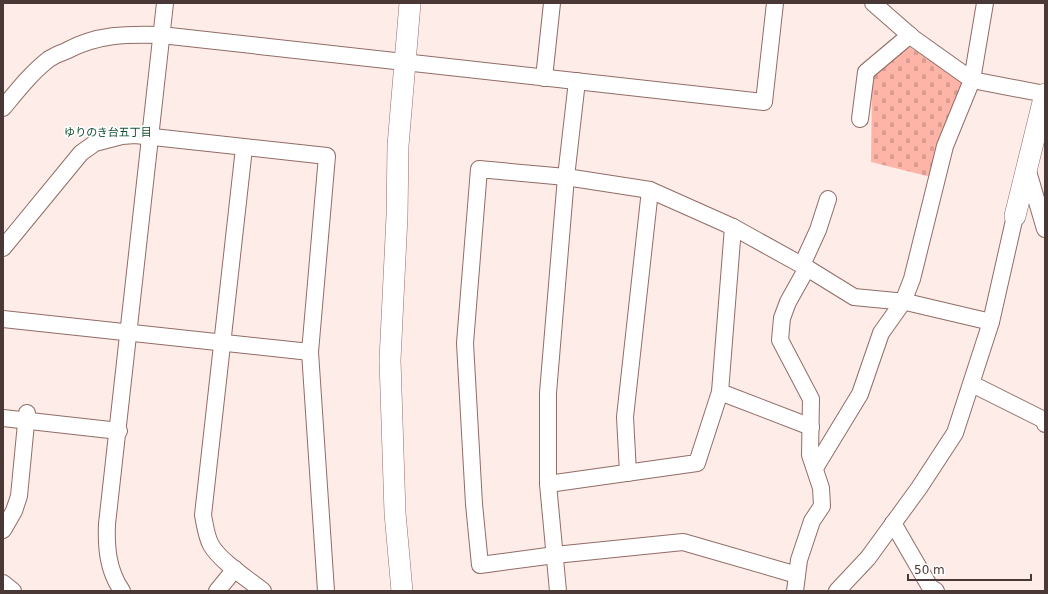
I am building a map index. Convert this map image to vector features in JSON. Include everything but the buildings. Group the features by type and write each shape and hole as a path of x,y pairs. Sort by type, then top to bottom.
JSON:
{"street":[{"path":"122,591 110,565 106,545 107,524 161,35 166,3"},
{"path":"402,591 395,513 390,360 398,146 410,3"},
{"path":"544,78 552,3"},
{"path":"3,108 27,79 50,59 79,44 104,36 129,34 161,35 764,102 775,3"},
{"path":"837,591 868,558 919,488 955,432 972,384 991,322 1045,94 972,80 910,35 873,3"},
{"path":"815,468 860,394 881,334 903,302 912,279 945,146 972,80 985,3"},
{"path":"860,118 866,72 910,35"},
{"path":"558,591 548,484 548,394 566,177 577,81"},
{"path":"3,248 81,153 95,142 134,135 327,156 310,352 326,591"},
{"path":"244,148 203,515 205,530 212,546 222,558 263,591"},
{"path":"1028,168 1045,229"},
{"path":"797,575 683,542 555,555 480,565 474,504 465,343 479,169 566,177 650,190 733,227 804,266 854,297 903,302 991,322"},
{"path":"628,473 625,417 650,190"},
{"path":"795,591 799,560 812,521 822,506 821,488 810,455 811,399 780,340 782,318 818,230 828,199"},
{"path":"548,484 697,463 720,392 733,227"},
{"path":"3,319 310,352"},
{"path":"972,384 1044,420 1045,424"},
{"path":"720,392 811,427"},
{"path":"3,418 27,417 118,431"},
{"path":"3,530 14,511 19,496 27,417"},
{"path":"893,523 930,587 936,591"},
{"path":"217,591 235,569"},
{"path":"3,583 13,591"}],"green space":[{"path":"908,46 965,83 936,149 931,177 871,162 872,78"}],"district":[{"name":"ゆりのき台五丁目","path":"108,132"}]}
